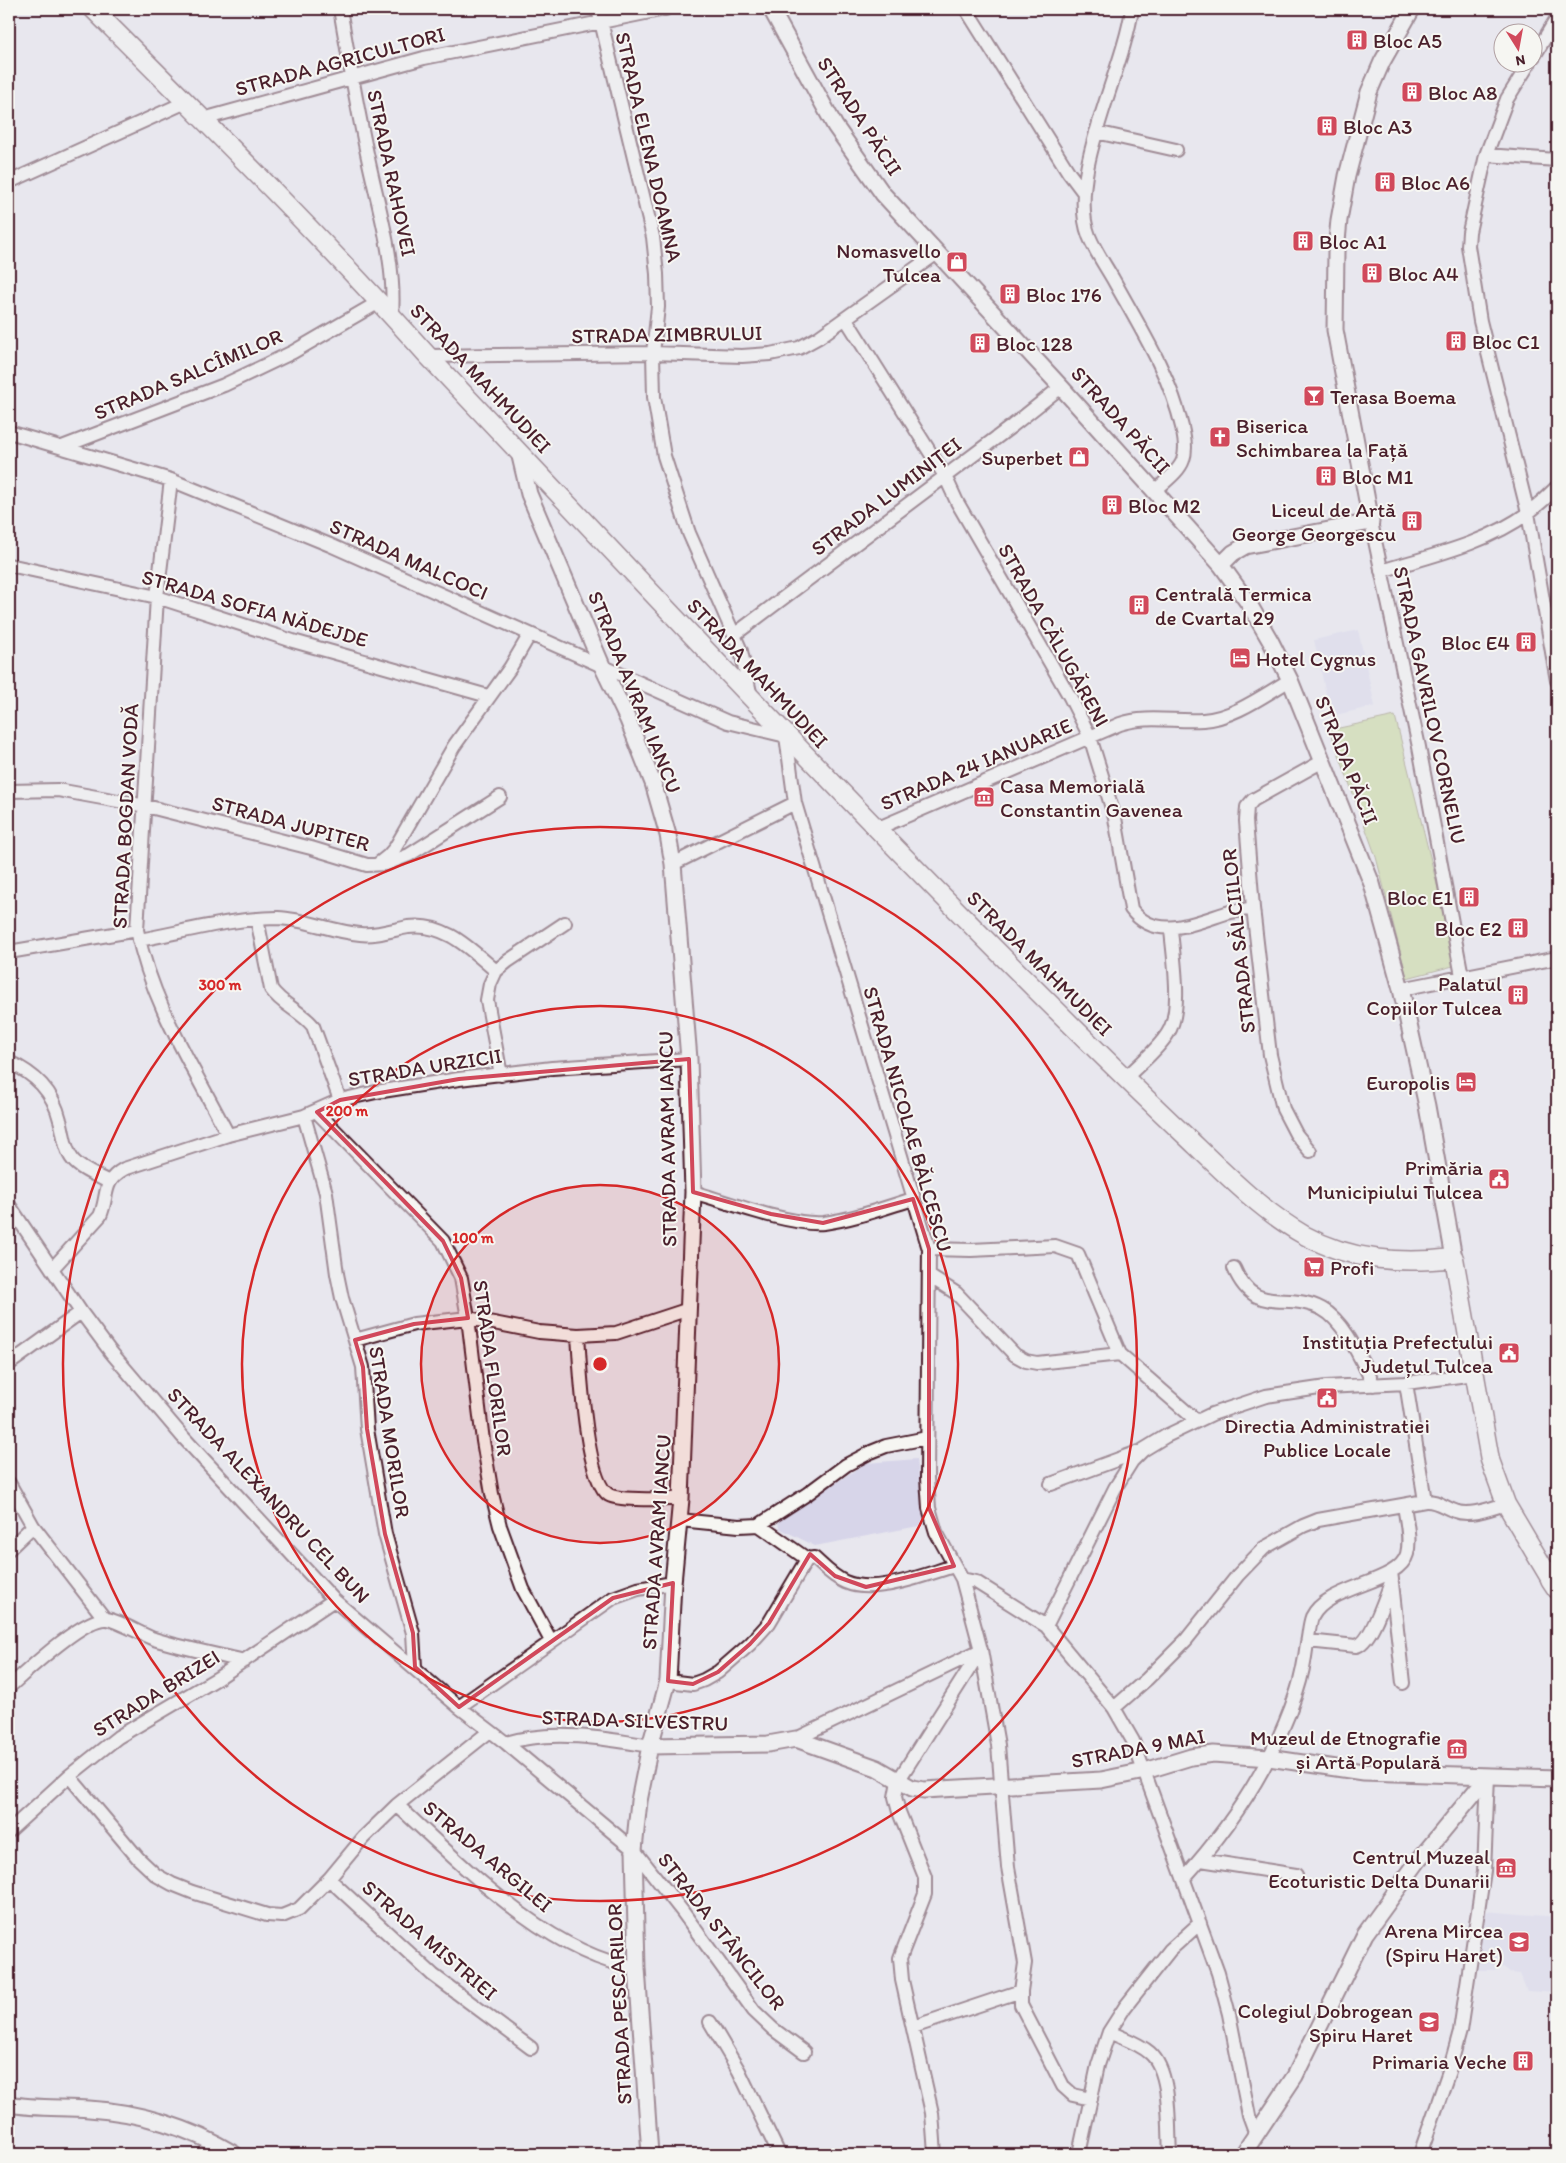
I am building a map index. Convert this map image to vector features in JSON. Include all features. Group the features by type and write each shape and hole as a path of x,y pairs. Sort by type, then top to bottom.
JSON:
{"main road":[{"name":"STRADA MAHMUDIEI","path":"93,9 203,119 379,302 786,736 876,829 1125,1079 1258,1203 1308,1237 1345,1253 1374,1259 1406,1262 1454,1258"},
{"name":"STRADA PĂCII","path":"1454,1258 1490,1460 1506,1504 1555,1580"}],"street":[{"name":"STRADA RAHOVEI","path":"340,9 391,264 392,316"},
{"name":"STRADA ELENA DOAMNA","path":"598,9 653,238 658,307 654,353 654,396 664,456 689,533 741,651 751,697"},
{"name":"STRADA AGRICULTORI","path":"203,119 352,76 424,58 665,9"},
{"name":"STRADA PĂCII","path":"771,9 835,126 858,162 883,194 1061,387 1221,565 1249,604 1271,642 1290,680 1372,884 1401,989 1427,1106 1454,1258"},
{"path":"966,9 1069,173 1084,193"},
{"path":"1132,9 1129,29 1096,132 1087,171 1082,206 1089,237 1153,351 1174,399 1180,420 1185,441 1183,460 1155,491"},
{"name":"STRADA GAVRILOV CORNELIU","path":"1412,9 1382,62 1369,92 1347,176 1339,220 1336,252 1335,330 1371,522 1420,747 1462,976"},
{"path":"1544,39 1557,18"},
{"path":"1524,72 1507,98 1486,155 1468,246 1480,322 1528,513 1557,681"},
{"path":"9,182 186,102"},
{"path":"1096,132 1176,150"},
{"path":"1486,155 1557,160"},
{"name":"STRADA ZIMBRULUI","path":"428,356 654,353 742,356 770,354 799,348 846,319 937,254"},
{"name":"STRADA SALCÎMILOR","path":"62,447 224,385 293,352 379,302"},
{"name":"STRADA CĂLUGĂRENI","path":"846,319 945,476 957,502 1070,697 1090,737 1114,818 1131,909 1138,918 1170,929"},
{"name":"STRADA LUMINIȚEI","path":"734,635 1061,387"},
{"name":"STRADA MALCOCI","path":"9,432 171,480 330,545 728,722 786,736"},
{"name":"STRADA AVRAM IANCU","path":"519,452 529,494 603,668 628,720 653,783 673,864 690,1059 693,1192 680,1520 673,1583 668,1681 650,1746 639,1801 634,1850"},
{"name":"STRADA BOGDAN VODĂ","path":"171,480 157,597 138,935 146,966 164,1014 181,1051 208,1096 228,1135"},
{"path":"1381,571 1466,545 1504,527 1528,513 1557,487"},
{"path":"1221,565 1233,553 1245,546 1371,522"},
{"name":"STRADA SOFIA NĂDEJDE","path":"9,565 157,597 293,640 488,696"},
{"name":"STRADA JUPITER","path":"9,791 58,790 146,806 311,848 355,863 367,866 377,865 384,861 395,848 454,746 488,696 510,668 530,634"},
{"name":"STRADA 24 IANUARIE","path":"876,829 1134,720 1204,720 1221,717 1290,680"},
{"name":"STRADA NICOLAE BĂLCESCU","path":"786,736 794,803 929,1249 927,1438 929,1508 941,1544 962,1578"},
{"name":"STRADA SĂLCIILOR","path":"1310,1151 1296,1134 1283,1110 1270,1055 1253,908 1246,820 1247,807 1253,800 1267,790 1323,761"},
{"path":"377,865 398,861 409,855 500,797"},
{"path":"673,864 794,803"},
{"path":"1125,1079 1160,1044 1174,1021 1175,984 1170,929 1193,925 1229,912 1253,908"},
{"path":"9,952 257,919 279,918 311,923 362,935 428,926 445,932 496,972"},
{"path":"257,919 271,989 277,998 305,1016 313,1026 340,1100"},
{"path":"501,1075 487,1000 490,984 496,972 508,961 565,924"},
{"path":"1401,989 1557,958"},
{"name":"STRADA URZICII","path":"109,1182 115,1174 124,1169 228,1135 317,1112 340,1100 432,1083 552,1068 690,1059"},
{"path":"9,1062 27,1070 39,1080 48,1093 60,1118 64,1141 73,1160 81,1167 109,1182 105,1192 104,1207 100,1216 52,1269"},
{"name":"STRADA FLORILOR","path":"317,1112 443,1241 461,1278 492,1494 500,1526 523,1589 551,1641"},
{"name":"STRADA MORILOR","path":"304,1116 324,1184 337,1274 363,1367 367,1429 385,1534 413,1633 415,1667"},
{"path":"693,1192 771,1214 801,1221 823,1223 913,1199"},
{"name":"STRADA ALEXANDRU CEL BUN","path":"9,1205 81,1312 110,1351 183,1437 334,1600 415,1667 459,1707 506,1743 634,1850"},
{"path":"929,1249 971,1250 1055,1246 1078,1254 1120,1354 1197,1421"},
{"path":"1234,1268 1240,1281 1253,1295 1277,1301 1304,1303 1322,1309 1333,1318 1347,1335 1374,1385"},
{"path":"929,1276 956,1293 1015,1355 1026,1361 1048,1363 1120,1354"},
{"path":"355,1340 414,1324 468,1318 539,1332 578,1335 616,1333 689,1309"},
{"path":"9,1364 81,1312"},
{"path":"578,1335 587,1430 590,1449 602,1488 615,1497 681,1499"},
{"path":"1051,1484 1143,1450 1197,1421 1266,1396 1326,1387 1406,1383 1475,1374"},
{"path":"1406,1383 1424,1501"},
{"path":"680,1520 738,1526 759,1525 807,1494 846,1465 871,1452 886,1446 927,1438"},
{"path":"1046,1626 1115,1488 1132,1461 1143,1450"},
{"path":"9,1483 33,1526 105,1618"},
{"path":"1114,1708 1147,1679 1186,1640 1264,1548 1303,1526 1318,1520 1424,1501 1432,1501 1455,1512 1465,1513 1506,1504"},
{"path":"1308,1641 1356,1646 1362,1644 1370,1634 1392,1576 1404,1562 1408,1552 1404,1505"},
{"path":"759,1525 807,1559 814,1558 844,1582 866,1587 881,1586 954,1566"},
{"path":"9,1549 33,1526"},
{"path":"668,1681 693,1684 704,1680 718,1672 750,1644 769,1623 807,1559"},
{"path":"1184,1878 1201,1860 1232,1819 1269,1758 1287,1720 1295,1696 1312,1618 1328,1600 1392,1576"},
{"path":"1392,1576 1403,1683"},
{"path":"962,1578 976,1582 1046,1626 1114,1708 1133,1741 1218,1973 1229,2014 1249,2116 1256,2135"},
{"path":"962,1578 981,1650 996,1736 1008,1866 1025,1963 1021,1990 1024,2013 1063,2086 1073,2095 1091,2099"},
{"path":"459,1707 613,1598 638,1589 673,1583"},
{"name":"STRADA BRIZEI","path":"9,1831 69,1776 118,1737 218,1678 334,1600"},
{"path":"9,1687 86,1624 105,1618 156,1640 244,1661"},
{"path":"935,2154 932,2113 902,1980 900,1958 925,1894 925,1877 895,1798 898,1781 981,1650"},
{"name":"STRADA SILVESTRU","path":"506,1743 536,1737 576,1737 650,1746 768,1744 796,1739 981,1650"},
{"path":"69,1776 138,1858 156,1875 172,1884 247,1909 267,1915 282,1916 299,1909 329,1879 363,1838 397,1805 490,1731"},
{"name":"STRADA 9 MAI","path":"796,1739 877,1768 912,1788 924,1790 1101,1780 1145,1771 1176,1760 1213,1754 1269,1758 1362,1772 1557,1778"},
{"path":"1243,2154 1300,2067 1365,1934 1423,1854 1488,1776"},
{"path":"1420,2154 1449,2071 1460,2032 1484,1871 1488,1776"},
{"name":"STRADA ARGILEI","path":"397,1805 499,1896 554,1936 596,1958 637,1968"},
{"name":"STRADA PESCARILOR","path":"634,1850 637,1968 650,2154"},
{"name":"STRADA STÂNCILOR","path":"634,1850 682,1910 754,2011 773,2029 804,2052"},
{"path":"1201,1860 1296,1875"},
{"name":"STRADA MISTRIEI","path":"329,1879 433,1975 531,2048"},
{"path":"1079,2154 1109,2032 1125,2007 1170,1950 1200,1923"},
{"path":"912,2027 1021,1990"},
{"path":"710,2022 739,2071 779,2154"},
{"path":"1109,2032 1142,2046 1157,2059 1165,2084 1170,2154"},
{"path":"9,2104 91,2109 140,2117 176,2126 234,2154"}],"highlighted area":[{"path":"689,1059 693,1192 771,1214 823,1223 913,1199 929,1249 929,1508 954,1566 866,1587 835,1576 810,1554 769,1623 750,1644 718,1672 693,1684 668,1681 673,1583 613,1598 459,1707 415,1667 413,1633 385,1534 367,1429 363,1367 355,1340 414,1324 468,1318 461,1278 443,1241 317,1112 340,1100 459,1079"}],"shaded area":[{"path":"1358,630 1375,706 1331,716 1314,640"},
{"path":"917,1459 924,1525 815,1546 779,1528 778,1521 866,1463"},
{"name":"Arena Mircea (Spiru Haret)","path":"1484,1911 1557,1917 1557,1993 1527,1991 1520,1974 1511,1973 1502,1966 1496,1970 1478,1970"}],"green space":[{"path":"1395,716 1457,965 1407,978 1376,857 1330,730"}],"place":[{"name":"Bloc A5","path":"1357,40"},
{"name":"Bloc A8","path":"1412,92"},
{"name":"Bloc A3","path":"1327,126"},
{"name":"Bloc A6","path":"1385,182"},
{"name":"Bloc A1","path":"1303,241"},
{"name":"Nomasvello Tulcea","path":"957,262"},
{"name":"Bloc A4","path":"1372,273"},
{"name":"Bloc 176","path":"1010,294"},
{"name":"Bloc C1","path":"1456,341"},
{"name":"Bloc 128","path":"980,343"},
{"name":"Terasa Boema","path":"1314,396"},
{"name":"Biserica Schimbarea la Față","path":"1220,437"},
{"name":"Superbet","path":"1079,457"},
{"name":"Bloc M1","path":"1326,476"},
{"name":"Bloc M2","path":"1112,505"},
{"name":"Liceul de Artă George Georgescu","path":"1412,521"},
{"name":"Centrală Termica de Cvartal 29","path":"1139,605"},
{"name":"Bloc E4","path":"1526,642"},
{"name":"Hotel Cygnus","path":"1240,658"},
{"name":"Casa Memorială Constantin Gavenea","path":"984,797"},
{"name":"Bloc E1","path":"1469,897"},
{"name":"Bloc E2","path":"1518,928"},
{"name":"Palatul Copiilor Tulcea","path":"1518,995"},
{"name":"Europolis","path":"1466,1082"},
{"name":"Primăria Municipiului Tulcea","path":"1499,1179"},
{"name":"Profi","path":"1314,1267"},
{"name":"Instituția Prefectului Județul Tulcea","path":"1509,1353"},
{"name":"Directia Administratiei Publice Locale","path":"1327,1398"},
{"name":"Muzeul de Etnografie și Artă Populară","path":"1457,1749"},
{"name":"Centrul Muzeal Ecoturistic Delta Dunarii","path":"1506,1868"},
{"name":"Arena Mircea (Spiru Haret)","path":"1519,1942"},
{"name":"Colegiul Dobrogean Spiru Haret","path":"1429,2022"},
{"name":"Primaria Veche","path":"1523,2061"}]}
